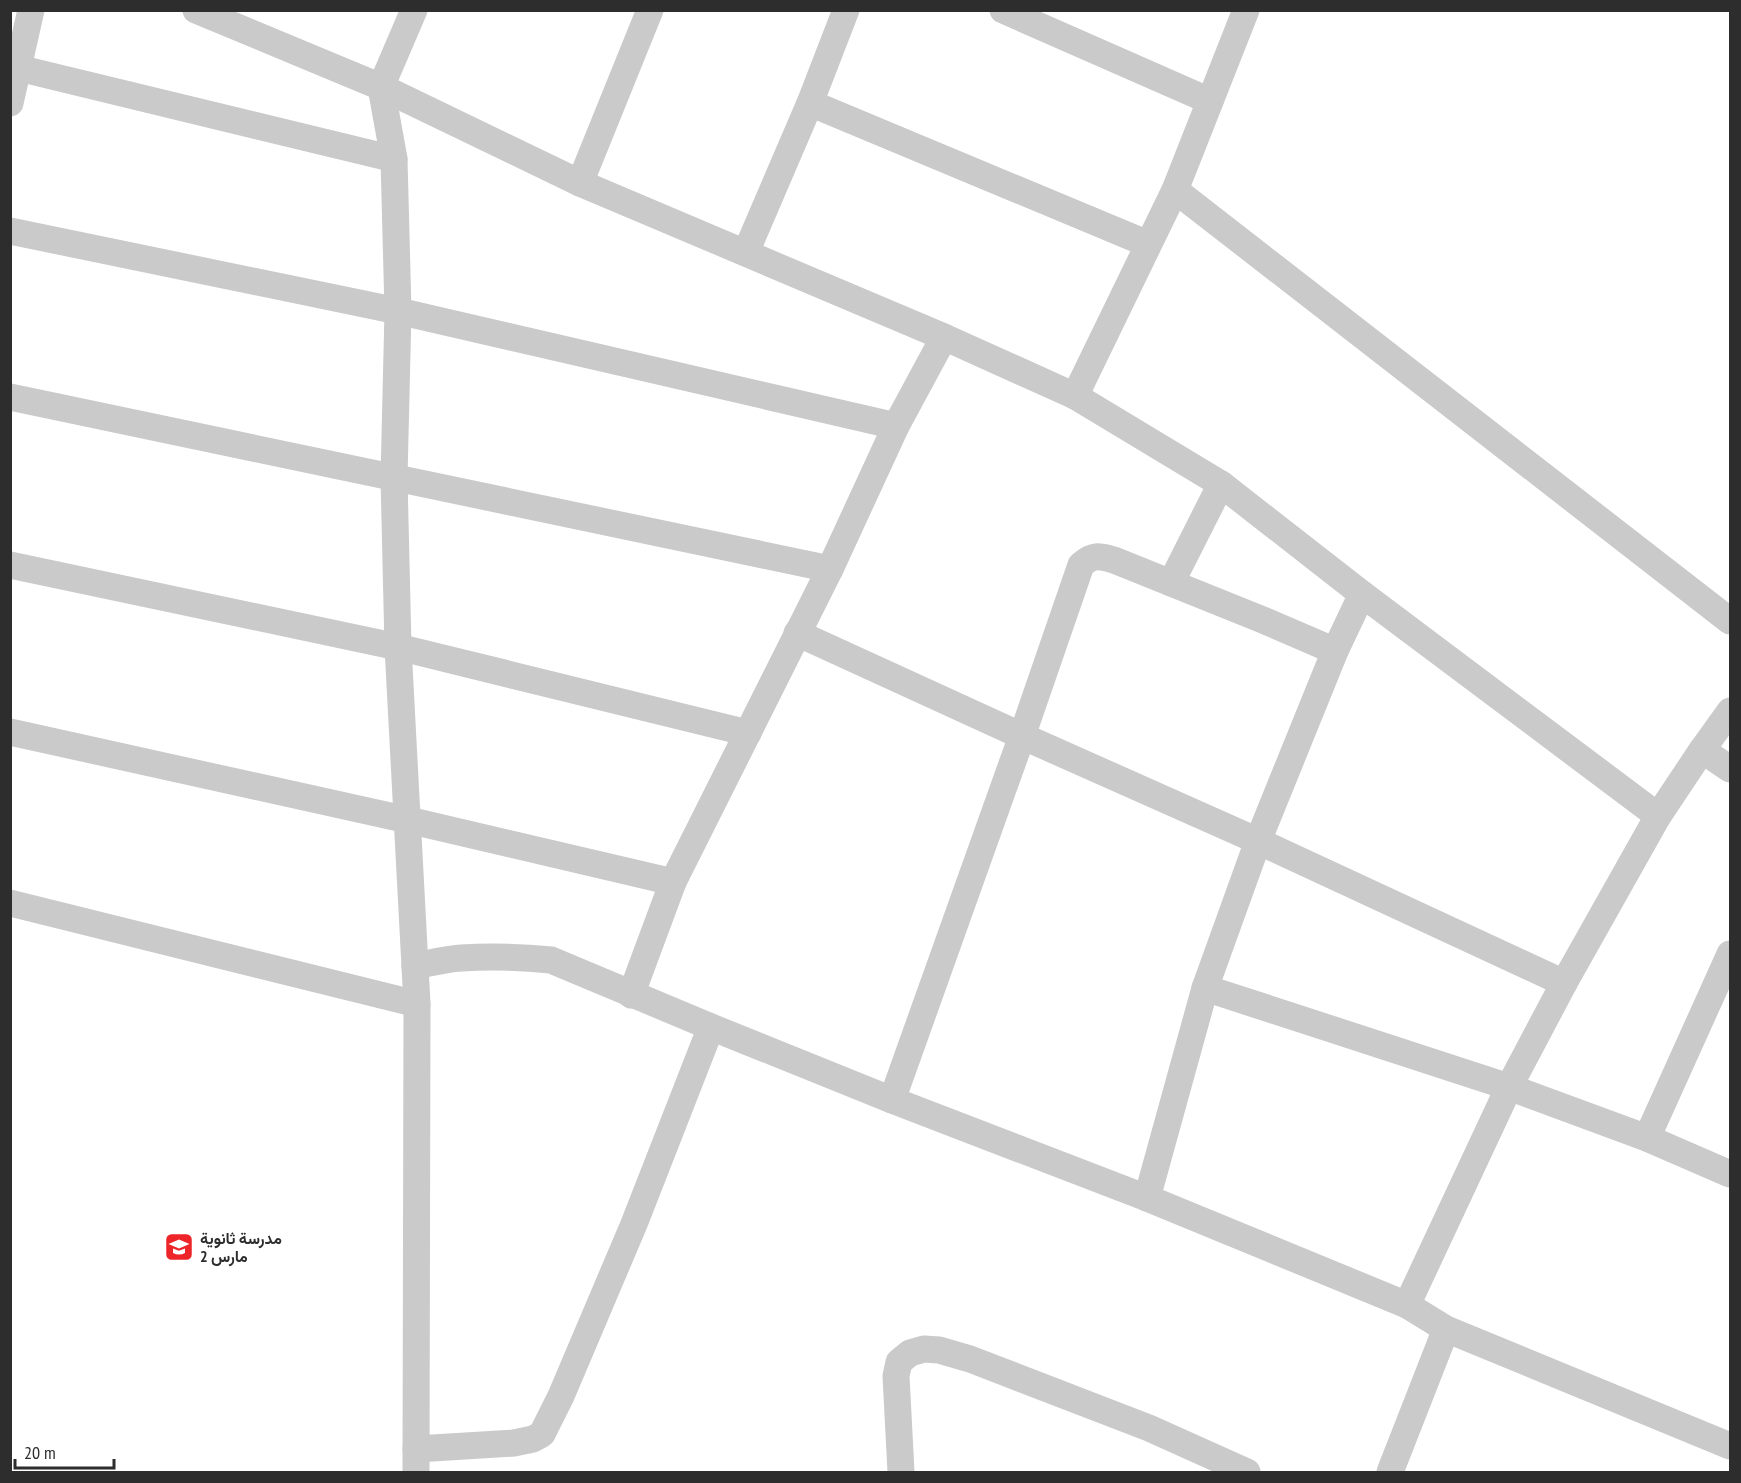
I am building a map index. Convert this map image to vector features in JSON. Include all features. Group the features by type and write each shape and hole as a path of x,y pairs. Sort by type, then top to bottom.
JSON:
{"street":[{"path":"10,103 15,67 31,10"},
{"path":"196,10 381,87 580,183 944,337 1075,396 1221,484 1362,594 1658,816"},
{"path":"414,10 381,87 394,159 398,311 394,478 398,646 417,1004 416,1461 533,1440 542,1434 561,1396 634,1224 711,1027"},
{"path":"580,183 650,10"},
{"path":"746,252 810,103 846,10"},
{"path":"1004,10 1210,101"},
{"path":"1075,396 1175,190 1246,10"},
{"path":"15,67 394,159"},
{"path":"810,103 1148,244"},
{"path":"1175,190 1731,621"},
{"path":"10,231 398,311 896,426"},
{"path":"631,995 673,882 830,569 896,426 944,337"},
{"path":"10,397 830,569"},
{"path":"1170,583 1221,484"},
{"path":"892,1100 1081,565 1090,557 1101,556 1114,560 1335,651"},
{"path":"10,565 398,646 748,733"},
{"path":"1147,1198 1205,988 1258,841 1335,651 1362,594"},
{"path":"797,633 1258,841 1564,983"},
{"path":"1407,1305 1509,1087 1564,983 1658,816 1731,711"},
{"path":"10,732 408,819 673,882"},
{"path":"1702,750 1731,769"},
{"path":"10,903 417,1004"},
{"path":"1647,1138 1731,954"},
{"path":"415,966 459,958 524,957 551,960 631,995 892,1100 1147,1198 1407,1305 1446,1329 1731,1446"},
{"path":"1205,988 1509,1087 1647,1138 1731,1174"},
{"path":"1390,1473 1446,1329"},
{"path":"901,1473 896,1376 899,1362 910,1353 924,1349 939,1350 1002,1371 1149,1428 1247,1473"}],"place":[{"name":"مدرسة ثانوية 2 مارس","path":"179,1247"}]}
